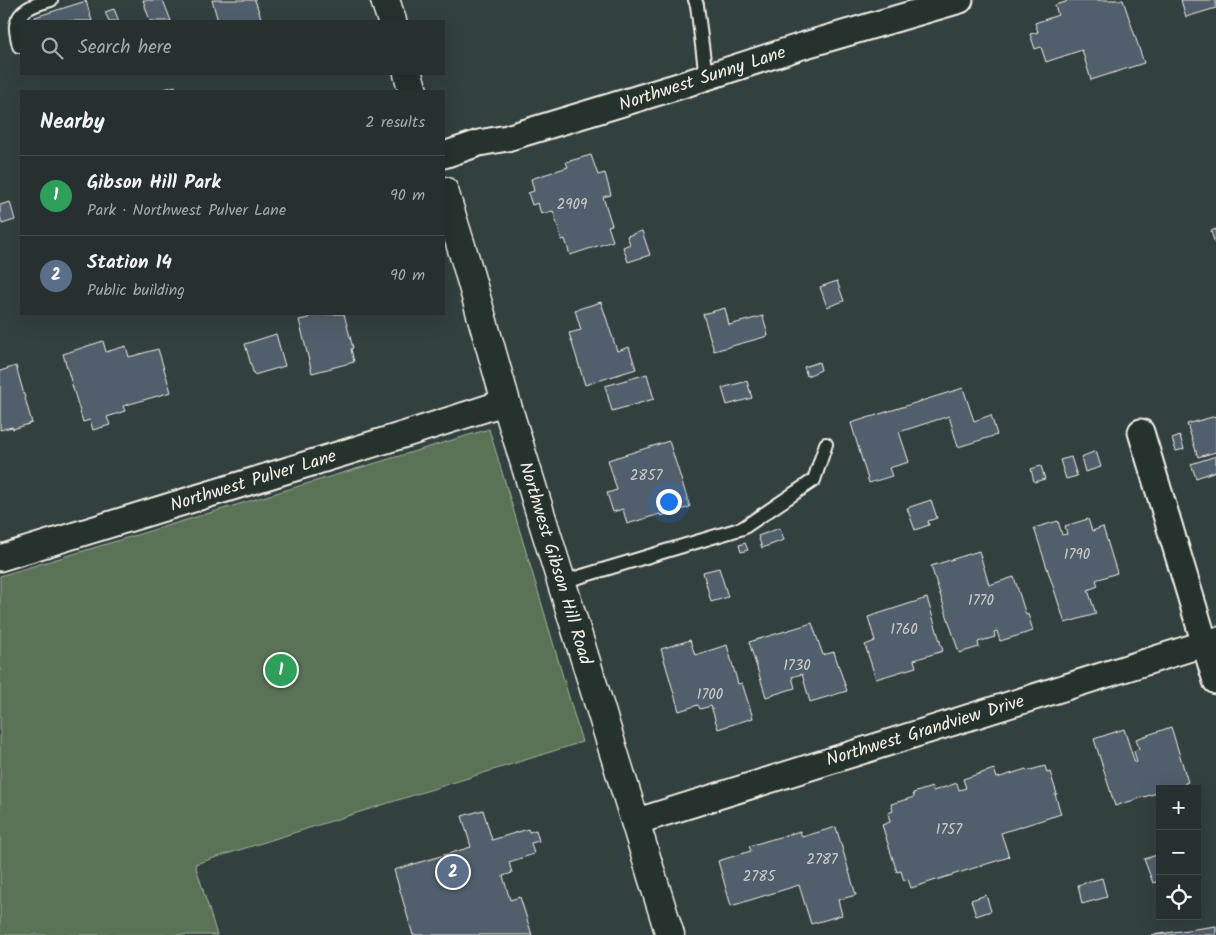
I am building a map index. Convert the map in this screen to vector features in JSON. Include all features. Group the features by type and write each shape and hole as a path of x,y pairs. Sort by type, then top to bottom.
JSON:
{"main road":[{"path":"385,0 392,20"},
{"path":"408,75 413,90"},
{"name":"Northwest Gibson Hill Road","path":"445,194 506,402 670,935"}],"street":[{"name":"Northwest Sunny Lane","path":"445,155 479,143 507,138 682,86 802,46 960,0"},
{"name":"Northwest Pulver Lane","path":"0,558 506,402"},
{"path":"1141,432 1210,641 1216,681"},
{"name":"Northwest Grandview Drive","path":"635,822 1210,641"}],"lane":[{"path":"19,46 16,26 21,13 34,5 51,0"},
{"path":"695,0 706,77"},
{"path":"562,582 743,528 814,480 826,444"}],"green space":[{"path":"489,429 582,742 195,864 217,935 0,935 0,576"}],"building":[{"path":"143,0 163,0 171,20 150,20"},
{"path":"212,0 255,0 262,20 218,20"},
{"path":"1066,0 1123,0 1144,63 1091,80 1082,50 1046,62 1041,47 1035,49 1030,34 1038,32 1035,23 1058,15 1055,5 1066,2"},
{"path":"1181,0 1216,0 1216,8 1186,17"},
{"path":"86,1 92,20 36,20 35,17"},
{"path":"114,9 119,20 109,20 105,12"},
{"path":"175,86 177,90 161,90"},
{"path":"591,155 598,175 605,173 611,195 603,197 612,225 608,226 613,241 570,255 565,239 562,240 553,211 541,214 538,203 532,205 528,193 534,191 531,179 568,167 566,162"},
{"path":"10,202 15,220 2,224 0,205"},
{"path":"1216,229 1216,244 1215,244 1211,231"},
{"path":"642,231 650,255 628,262 623,247 630,244 627,236"},
{"path":"837,281 844,301 827,307 820,287"},
{"path":"601,302 617,351 629,347 636,369 585,385 569,333 581,330 575,310"},
{"path":"725,308 729,325 763,316 768,336 714,351 703,314"},
{"path":"308,315 344,315 353,348 351,349 354,362 312,373 299,320 309,318"},
{"path":"276,334 285,366 254,375 245,344"},
{"path":"103,341 106,352 126,346 129,357 158,349 171,392 123,406 125,411 107,417 110,425 93,430 90,420 83,422 63,354"},
{"path":"819,362 821,370 807,376 804,367"},
{"path":"16,366 32,423 13,429 12,427 0,430 0,371"},
{"path":"647,374 654,399 612,411 605,386"},
{"path":"747,381 752,398 727,405 722,388"},
{"path":"963,388 974,421 991,415 997,435 958,447 949,416 899,432 909,462 889,468 892,476 869,483 851,423"},
{"path":"1216,416 1216,452 1198,457 1187,424"},
{"path":"1180,436 1184,449 1176,451 1172,439"},
{"path":"669,441 690,507 627,524 623,509 613,512 607,493 617,490 608,460"},
{"path":"1096,451 1101,467 1085,472 1081,457"},
{"path":"1216,456 1216,471 1196,478 1191,464"},
{"path":"1071,457 1077,476 1066,479 1060,460"},
{"path":"1041,466 1045,479 1034,482 1031,469"},
{"path":"931,500 937,518 928,521 929,525 915,530 907,508"},
{"path":"1088,519 1092,531 1103,527 1117,573 1096,580 1098,586 1088,590 1096,614 1065,623 1034,528 1058,521 1062,535 1067,534 1065,526"},
{"path":"780,528 784,540 762,548 758,536"},
{"path":"745,543 748,550 741,552 739,545"},
{"path":"979,551 989,585 1014,577 1033,631 1000,641 997,631 994,632 995,637 978,642 979,647 959,653 931,566"},
{"path":"719,568 728,597 711,602 703,572"},
{"path":"927,598 943,651 914,660 916,667 876,679 865,645 875,641 868,617"},
{"path":"812,623 823,655 834,652 847,691 810,702 802,674 792,677 795,688 766,697 749,642"},
{"path":"690,640 695,655 727,645 738,684 742,683 753,718 718,729 711,706 700,709 698,705 679,711 661,649"},
{"path":"1171,727 1188,782 1185,783 1185,785 1156,785 1156,793 1115,806 1094,739 1124,729 1135,763 1137,762 1134,751 1139,749 1136,739"},
{"path":"1045,766 1047,773 1050,772 1061,814 1001,833 1009,857 911,888 908,879 904,881 901,871 897,872 882,825 890,822 888,813 893,811 891,804 914,797 913,793 932,787 933,791 957,783 959,790 966,788 963,779 994,769 997,778 1026,769 1027,771"},
{"path":"483,810 492,840 528,829 529,832 536,830 539,841 531,843 534,854 509,862 512,873 503,876 510,900 520,897 532,935 413,935 394,870 471,847 462,816"},
{"path":"836,827 856,895 838,900 842,915 811,924 799,885 731,906 718,861 751,851 749,846 800,831 802,837"},
{"path":"1156,855 1156,882 1153,883 1144,859"},
{"path":"1102,878 1107,897 1082,904 1078,885"},
{"path":"986,895 991,911 976,916 971,900"},
{"path":"1216,926 1216,935 1152,935"}],"place":[{"name":"Gibson Hill Park","path":"281,670"},
{"name":"Station 14","path":"453,872"}]}
